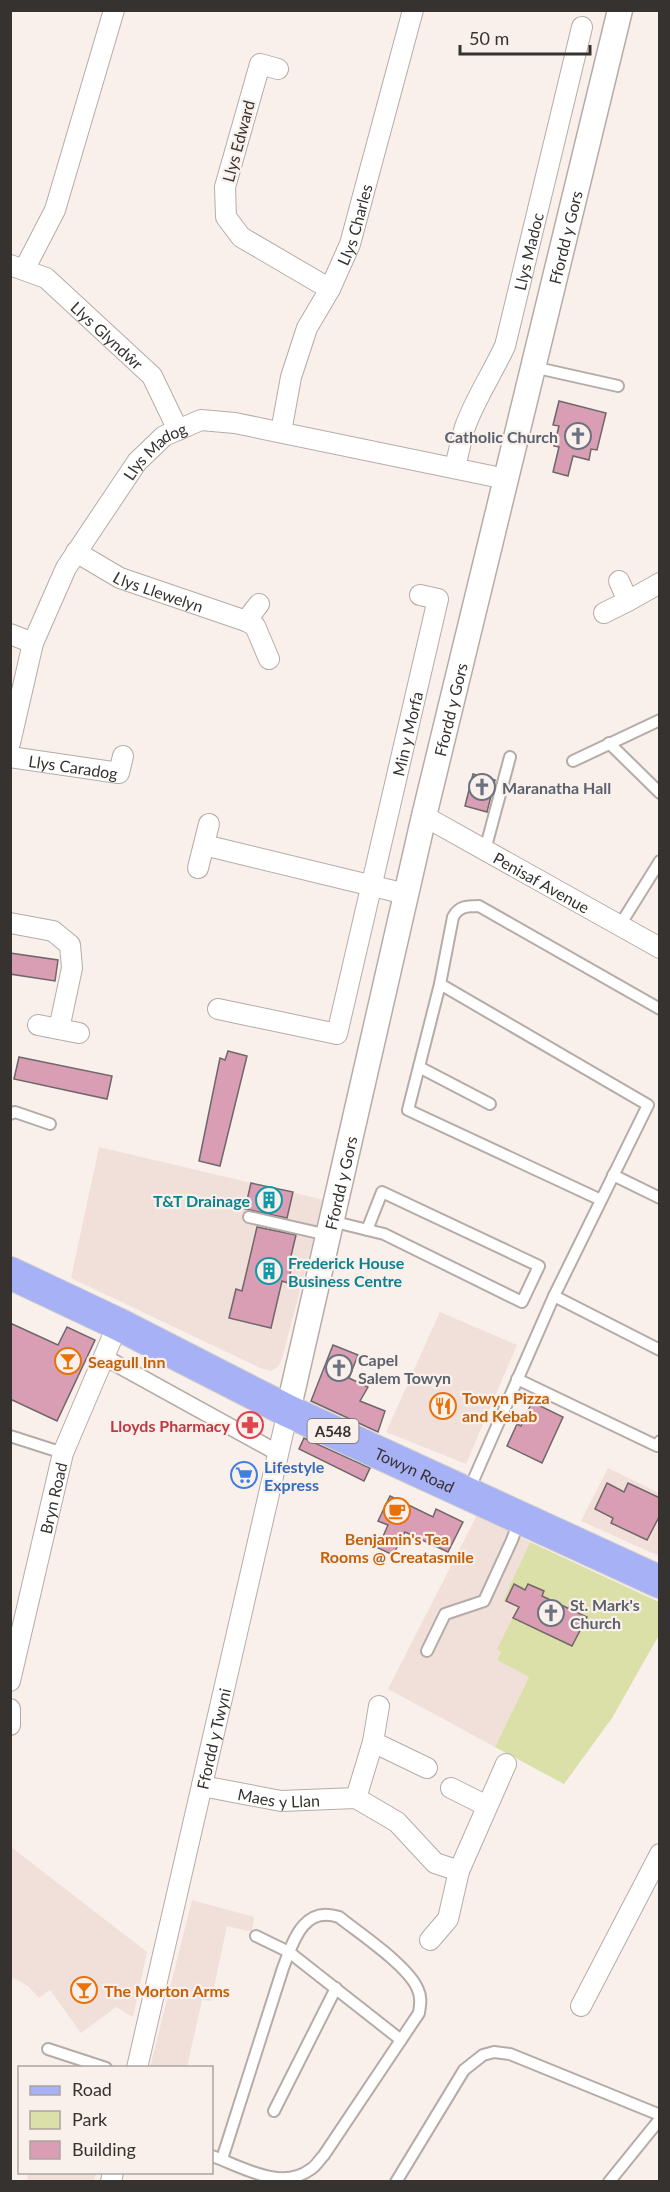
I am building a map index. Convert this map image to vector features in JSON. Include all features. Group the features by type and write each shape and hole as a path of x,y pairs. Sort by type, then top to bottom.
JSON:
{"main road":[{"name":"Towyn Road","path":"10,1273 118,1324 288,1410 660,1582"}],"street":[{"path":"18,267 56,210 114,10"},
{"name":"Llys Charles","path":"281,432 291,377 307,328 330,289 350,244 413,10"},
{"name":"Ffordd y Gors","path":"288,1410 424,816 620,10"},
{"name":"Llys Madoc","path":"455,468 465,429 505,346 582,27"},
{"name":"Llys Edward","path":"278,69 260,64 225,187 226,217 241,237 330,289"},
{"name":"Llys Glyndŵr","path":"18,267 46,278 152,376 178,430"},
{"name":"Llys Madog","path":"10,743 33,643 66,568 137,462 164,436 201,420 235,423 506,479"},
{"name":"Llys Llewelyn","path":"76,552 120,578 246,621"},
{"path":"619,581 628,601"},
{"path":"604,613 660,583"},
{"name":"Min y Morfa","path":"218,1009 338,1034 438,599 420,595"},
{"path":"259,604 246,621 255,626 269,659"},
{"path":"10,634 33,643"},
{"name":"Llys Caradog","path":"10,757 118,773 123,756"},
{"name":"Penisaf Avenue","path":"424,816 660,948"},
{"path":"198,868 209,824"},
{"path":"204,845 406,894"},
{"path":"10,924 53,931 70,945 72,968 59,1029"},
{"path":"38,1025 80,1034"},
{"name":"Bryn Road","path":"10,1681 63,1453 118,1324"},
{"path":"104,1358 278,1453"},
{"name":"Ffordd y Twyni","path":"137,2066 288,1410"},
{"path":"379,1706 373,1742 356,1798 397,1822 435,1863 459,1871"},
{"path":"10,1709 10,1725"},
{"path":"373,1742 427,1768"},
{"path":"441,1936 448,1919 459,1871 506,1764"},
{"name":"Maes y Llan","path":"202,1786 281,1801 356,1798"},
{"path":"451,1788 487,1806"},
{"path":"581,2006 660,1854"}],"lane":[{"path":"533,367 618,386"},
{"path":"573,761 660,720"},
{"path":"609,744 660,793"},
{"path":"485,850 510,757"},
{"path":"620,926 660,861"},
{"path":"601,1200 408,1110 456,910 467,906 479,906 660,1009"},
{"path":"440,984 648,1105 554,1296 468,1493"},
{"path":"419,1067 490,1104"},
{"path":"10,1114 15,1113 50,1124"},
{"path":"613,1175 660,1198"},
{"path":"249,1216 384,1234 522,1302 539,1266 382,1192 367,1230"},
{"path":"554,1296 660,1350"},
{"path":"517,1379 657,1446 660,1441"},
{"path":"10,1436 63,1453"},
{"path":"427,1651 445,1614 484,1601 520,1518"},
{"path":"330,1914 339,1917 410,1975 421,2001 419,2013 401,2040 324,2155 311,2169 296,2176 280,2178 265,2176 217,2157 289,1952 299,1931 316,1915 330,1914"},
{"path":"256,1936 289,1952 401,2040"},
{"path":"274,2111 336,1988"},
{"path":"48,2049 103,2066"},
{"path":"396,2181 464,2070 483,2055 494,2052 510,2054 660,2117 609,2181"}],"shaded area":[{"path":"99,1147 324,1200 278,1367 271,1371 260,1368 71,1278"},
{"path":"440,1312 517,1345 466,1464 386,1432"},
{"path":"608,1468 659,1493 659,1556 581,1521"},
{"path":"477,1515 530,1542 504,1600 519,1607 497,1660 529,1677 495,1747 388,1689"},
{"name":"The Morton Arms","path":"11,1847 147,1952 133,2017 116,2007 81,2033 50,1990 39,1998 28,1986 11,1977"},
{"path":"192,1900 254,1917 252,1932 227,1926 211,2001 202,2000 187,2066 150,2066"},
{"path":"28,2174 96,2174 94,2181 27,2181"}],"green space":[{"path":"530,1542 659,1602 659,1635 612,1718 564,1784 495,1747 529,1677 497,1660 501,1652 497,1649 518,1607 503,1601"}],"building":[{"name":"Catholic Church","path":"559,401 606,413 597,450 591,449 589,460 573,456 568,476 553,472 559,447 554,446 559,426 553,425"},
{"name":"Maranatha Hall","path":"473,774 495,780 487,812 465,806"},
{"path":"10,953 58,960 55,981 10,974"},
{"path":"228,1051 247,1056 220,1166 199,1161 220,1058 225,1060"},
{"path":"19,1057 112,1076 107,1099 14,1079"},
{"name":"T&T Drainage","path":"251,1183 293,1192 287,1218 245,1209"},
{"name":"Frederick House Business Centre","path":"257,1227 296,1235 290,1260 293,1261 288,1283 282,1281 271,1328 229,1318 236,1289 242,1291"},
{"path":"10,1323 58,1345 67,1327 95,1340 57,1421 10,1399"},
{"path":"333,1345 358,1355 349,1378 368,1387 360,1401 385,1411 378,1432 311,1401"},
{"path":"532,1402 563,1417 542,1463 507,1446 517,1424 521,1426"},
{"path":"304,1438 370,1468 364,1481 299,1449"},
{"path":"607,1483 624,1492 628,1483 660,1498 660,1515 647,1540 611,1523 613,1518 595,1509"},
{"path":"390,1496 433,1517 436,1509 463,1522 448,1552 405,1532 393,1555 378,1548 388,1525 378,1521"},
{"name":"St. Mark's Church","path":"514,1584 525,1590 528,1584 544,1591 542,1596 587,1617 572,1646 513,1618 519,1607 506,1601"}],"place":[{"name":"Catholic Church","path":"578,436"},
{"name":"Maranatha Hall","path":"482,787"},
{"name":"T&T Drainage","path":"269,1200"},
{"name":"Frederick House Business Centre","path":"269,1271"},
{"name":"Seagull Inn","path":"68,1361"},
{"name":"Capel Salem Towyn","path":"339,1368"},
{"name":"Towyn Pizza and Kebab","path":"443,1406"},
{"name":"Lloyds Pharmacy","path":"250,1425"},
{"name":"Lifestyle Express","path":"244,1475"},
{"name":"Benjamin's Tea Rooms @ Creatasmile","path":"397,1511"},
{"name":"St. Mark's Church","path":"551,1613"},
{"name":"The Morton Arms","path":"84,1990"}]}
